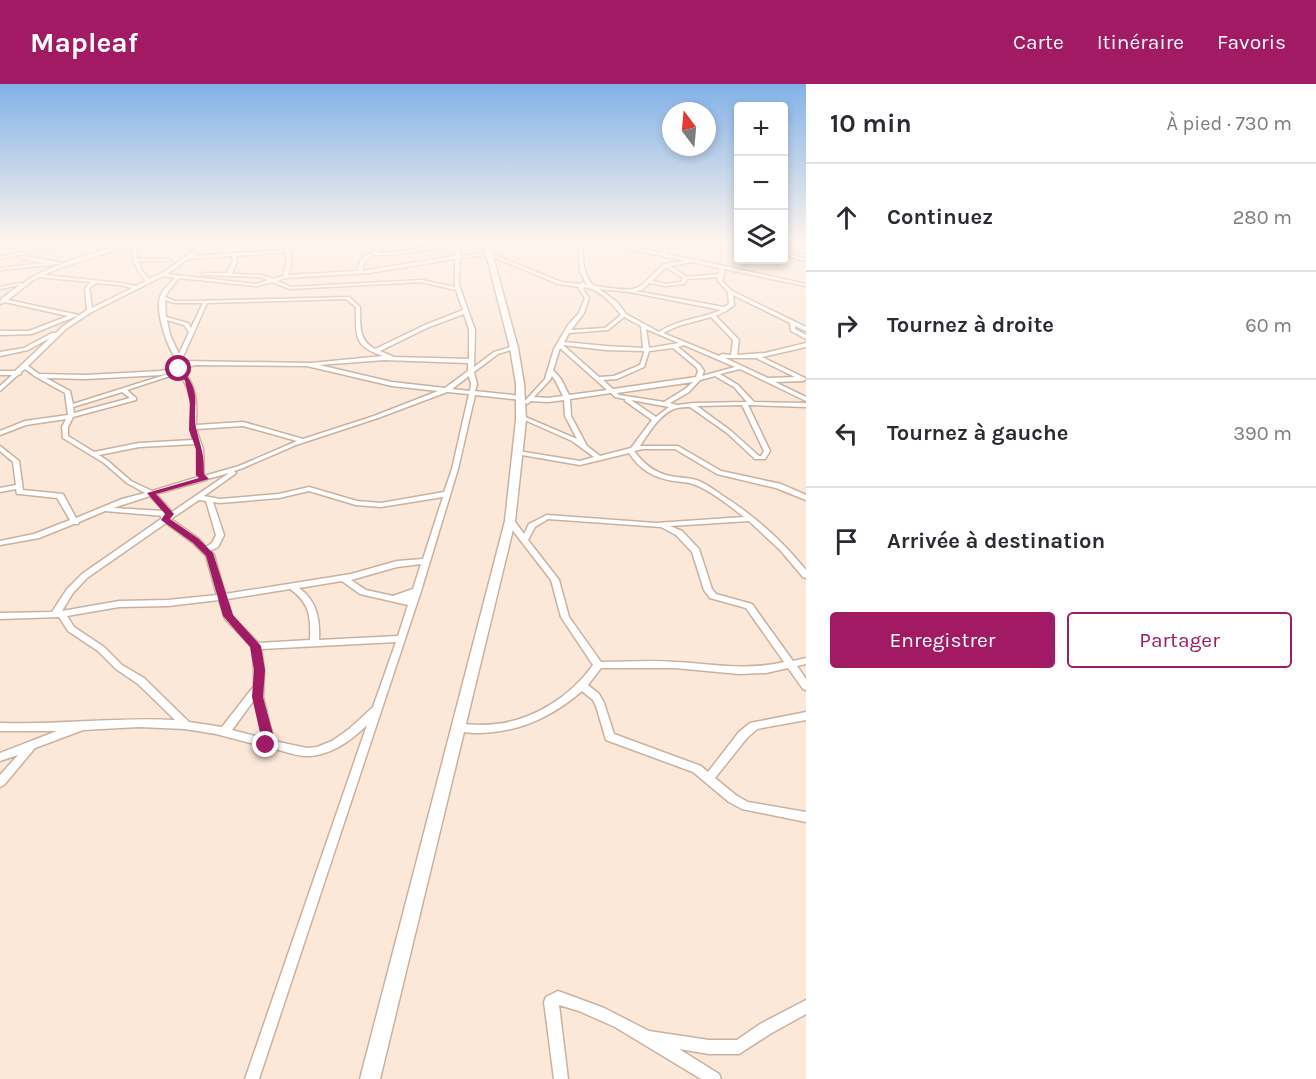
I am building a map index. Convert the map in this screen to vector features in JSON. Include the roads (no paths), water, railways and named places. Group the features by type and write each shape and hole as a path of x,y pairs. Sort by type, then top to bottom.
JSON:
{"highway":[{"path":"370,1079 510,521 523,406 514,348 499,288"}],"street":[{"path":"2,302 20,288"},
{"path":"87,288 89,311"},
{"path":"127,288 129,293"},
{"path":"0,333 30,333 89,311 136,288"},
{"path":"171,288 162,298 164,318 166,331 179,360"},
{"path":"338,298 335,295 340,288"},
{"path":"523,406 548,379 560,344 584,308 587,298 583,288"},
{"path":"628,291 640,288"},
{"path":"727,288 792,324 806,329"},
{"path":"252,1079 417,591 447,494 473,395 472,330 459,289"},
{"path":"596,289 628,291 725,309"},
{"path":"596,289 615,303 624,315 644,329 742,367 806,399"},
{"path":"656,333 725,309 732,303 730,292"},
{"path":"162,298 175,302 351,299 356,304 357,335 364,346 392,358"},
{"path":"179,360 206,301"},
{"path":"2,302 74,316"},
{"path":"0,389 60,332 89,311"},
{"path":"345,360 376,352 427,326 466,311"},
{"path":"567,333 606,329 624,315"},
{"path":"712,315 736,340 734,357"},
{"path":"164,318 186,324 191,331"},
{"path":"792,324 793,330 806,337"},
{"path":"597,379 615,378 639,369 646,357 644,329"},
{"path":"0,354 26,348 60,332"},
{"path":"560,344 601,348 644,348 683,344"},
{"path":"560,344 612,392 627,399 656,420"},
{"path":"710,354 760,357 806,345"},
{"path":"666,403 688,392 701,372 698,366 674,346"},
{"path":"0,543 36,536 151,493 242,467 304,441 376,417 446,390 471,366 496,353 514,348"},
{"path":"760,357 802,380"},
{"path":"179,360 194,364 307,364 392,358 471,366"},
{"path":"71,406 194,364"},
{"path":"307,364 392,384 446,390 523,406 599,458"},
{"path":"26,366 38,376 68,392 71,416 65,427 65,437 106,462 129,482 151,493 167,516 210,555 231,621 245,632 256,646 260,670 257,689 270,745"},
{"path":"523,406 698,379 742,367"},
{"path":"38,376 101,376 120,373 137,375 181,369"},
{"path":"181,369 194,403 193,427 200,449 200,475 204,479"},
{"path":"550,370 558,379 567,398 568,417 585,447"},
{"path":"0,373 19,373"},
{"path":"717,375 736,386 752,404"},
{"path":"50,382 66,377"},
{"path":"766,380 802,380"},
{"path":"0,433 25,423 71,416 134,399 122,389"},
{"path":"627,399 675,406 806,405"},
{"path":"692,406 729,432 758,458 763,459 767,451 744,404"},
{"path":"632,450 656,420 675,406"},
{"path":"193,427 243,424 304,441"},
{"path":"93,454 119,449 197,442"},
{"path":"518,453 580,463 632,450 661,446 676,447 719,473 778,486 806,498"},
{"path":"0,448 12,455 16,461 20,492 25,495 60,496 75,522"},
{"path":"106,462 119,449"},
{"path":"632,450 643,469 670,478 694,482 752,519 806,575"},
{"path":"58,615 63,598 86,573 123,551 167,516 242,467"},
{"path":"0,490 18,487"},
{"path":"197,497 209,500 250,499 309,489 356,503 381,505 447,494"},
{"path":"206,550 215,545 220,535 209,500"},
{"path":"105,510 167,516"},
{"path":"524,540 532,526 547,517 656,525 752,519"},
{"path":"510,521 555,580 565,617 598,665"},
{"path":"656,525 672,529 689,542 702,564 708,590 718,599 749,606 806,686"},
{"path":"1,616 58,615 118,604 168,603 223,597 343,578 397,564 426,561"},
{"path":"343,578 363,592 413,603"},
{"path":"291,586 303,593 313,607 314,643"},
{"path":"391,599 417,591"},
{"path":"58,615 71,629 101,649 118,667 141,681 186,725"},
{"path":"256,646 401,639"},
{"path":"598,665 675,665 739,671 806,662"},
{"path":"458,728 500,728 521,722 558,705 582,686 598,665"},
{"path":"582,686 596,697 606,717 610,737 697,770 733,799 746,806 806,817"},
{"path":"224,732 257,689"},
{"path":"0,727 26,729 88,724 186,725 307,752 324,750 343,738 378,706"},
{"path":"709,778 743,735 754,726 806,716"},
{"path":"0,757 88,724"},
{"path":"0,782 32,746"},
{"path":"561,1079 551,1002 554,999 573,1002 646,1038 714,1079"},
{"path":"646,1038 709,1047 739,1047 765,1029 806,1007"}]}
